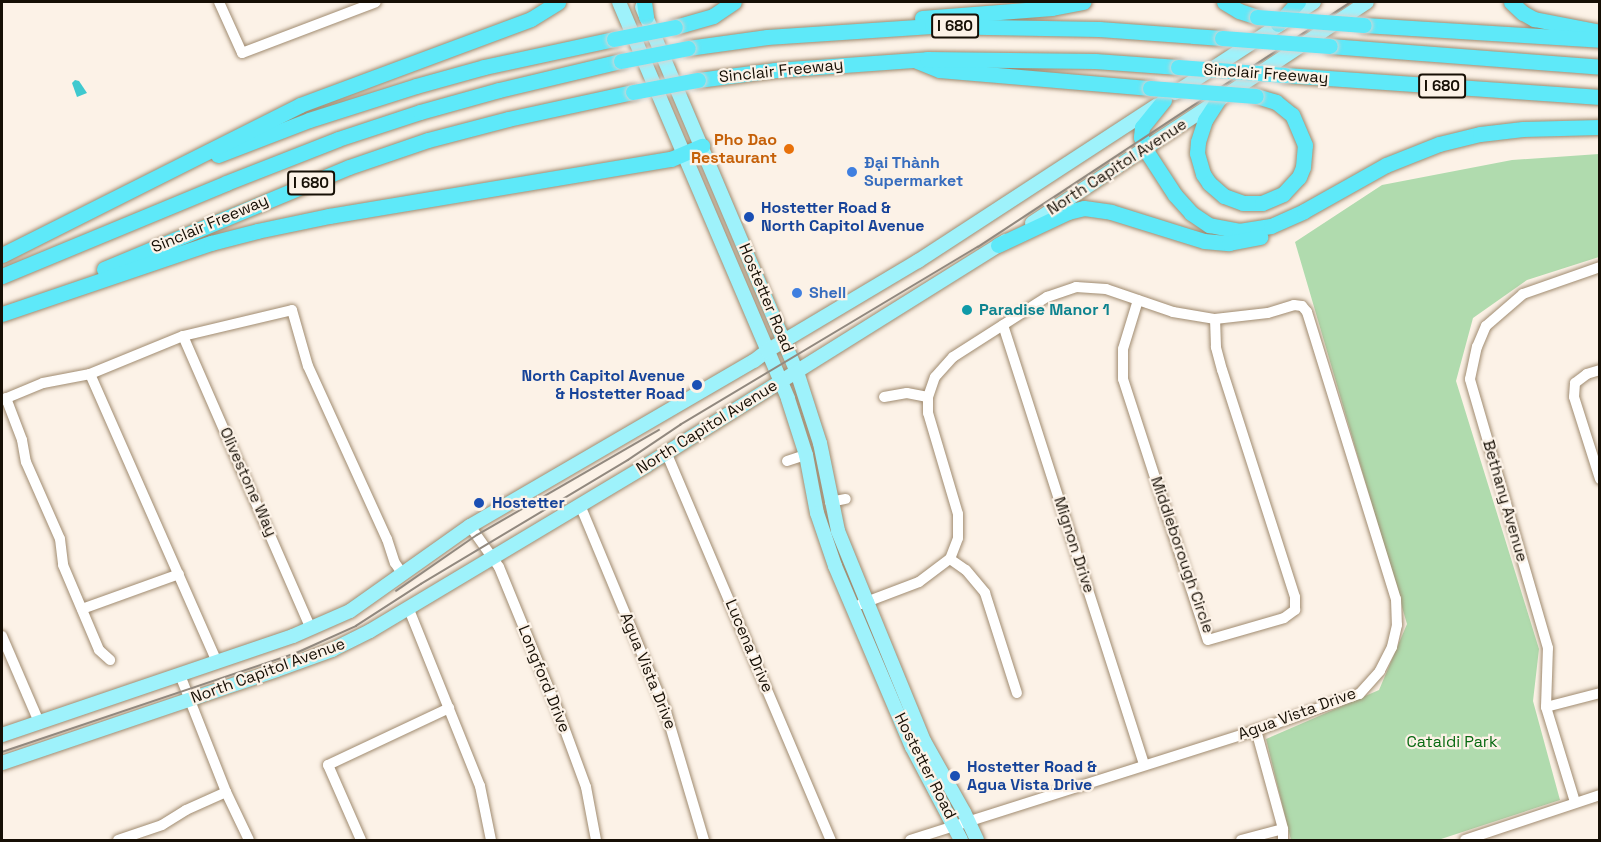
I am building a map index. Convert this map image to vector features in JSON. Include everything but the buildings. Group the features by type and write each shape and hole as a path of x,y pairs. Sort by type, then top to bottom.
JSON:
{"highway":[{"path":"2,255 300,105 531,20 558,2"},
{"path":"644,2 646,17"},
{"path":"70,220 237,147 348,107 484,67 675,27 713,16 734,2"},
{"path":"849,30 942,16 1044,9 1083,2"},
{"path":"1224,2 1239,11 1257,17 1599,40"},
{"path":"1278,24 1298,2"},
{"path":"1511,2 1534,19 1599,32"},
{"name":"Sinclair Freeway","path":"2,276 338,139 488,93 621,61 688,48 767,37 849,30 1013,26 1099,29 1599,68"},
{"path":"915,60 939,70 1256,96 1276,102 1292,115 1302,134 1305,157 1303,167 1292,186 1272,200 1252,204 1233,201 1215,190 1209,183 1199,164 1197,153 1201,130 1218,100"},
{"name":"Sinclair Freeway","path":"2,313 349,167 428,140 497,122 698,80 776,70 915,60 1052,60 1599,97"},
{"path":"1164,100 1142,127 1141,137 1145,149 1184,206 1209,225 1239,231 1259,230 1304,211"},
{"path":"998,245 1076,209 1102,209 1182,236 1216,243 1251,240 1273,233 1304,211 1386,165 1439,144 1480,134 1523,129 1599,127"},
{"path":"2,313 212,243 287,224 659,161 702,146"}],"main road":[{"name":"Hostetter Road","path":"619,2 788,399 806,455 823,534 912,747 962,823 977,840"},
{"name":"Hostetter Road","path":"640,2 797,372 820,444 830,502 838,531 924,741 962,823 962,840"},
{"name":"North Capitol Avenue","path":"2,735 217,662 311,628 350,611 470,526 754,361 918,261 1314,2"},
{"name":"North Capitol Avenue","path":"2,763 332,650 370,631 797,372 998,245 1367,2"}],"street":[{"path":"219,2 242,53 376,2"},
{"name":"Bethany Avenue","path":"1575,802 1546,707 1548,648 1470,379 1477,347 1486,326 1523,294 1599,267"},
{"path":"853,608 919,582 950,559 958,538 958,514 928,413 928,397 935,377 953,357 1047,297 1076,288 1106,289 1173,312 1215,319"},
{"name":"Middleborough Circle","path":"1138,300 1123,349 1123,379 1208,640 1284,618 1294,610 1295,597 1222,370 1216,347 1215,319"},
{"name":"Agua Vista Drive","path":"910,840 1256,730 1359,694 1380,671 1392,647 1397,625 1396,599 1308,314 1302,306 1294,305 1268,313 1215,319"},
{"path":"110,660 99,650 63,566 60,539 26,462 22,440 4,399 43,383 90,374 183,336 292,310 308,366 402,573"},
{"name":"Mignon Drive","path":"1003,325 1144,765"},
{"name":"Olivestone Way","path":"183,336 311,628"},
{"path":"1599,370 1587,374 1575,383 1574,397 1599,479"},
{"path":"90,374 217,662"},
{"path":"884,397 907,393 928,397"},
{"name":"Lucena Drive","path":"666,452 831,840"},
{"path":"788,461 806,455"},
{"path":"830,502 846,499"},
{"name":"Agua Vista Drive","path":"580,505 666,712 704,840"},
{"name":"Longford Drive","path":"470,526 499,567 558,711 586,787 596,840"},
{"path":"950,559 966,570 985,593 1017,693"},
{"path":"82,609 179,574"},
{"path":"408,607 480,786 491,840"},
{"path":"2,636 39,722"},
{"path":"2,669 14,664"},
{"path":"180,675 226,792 249,840"},
{"path":"1546,707 1599,693"},
{"path":"361,840 328,765 449,708"},
{"path":"1256,730 1283,829 1282,840"},
{"path":"118,840 162,825 186,810 226,792"},
{"path":"1464,840 1599,795"},
{"path":"1241,840 1283,829"}],"green space":[{"name":"Cataldi Park","path":"1599,154 1599,257 1527,280 1473,318 1456,381 1539,649 1533,701 1560,800 1438,840 1291,840 1266,739 1379,690 1407,624 1295,242 1382,185 1512,160"}],"water":[{"path":"75,80 79,81 87,93 77,97 72,83"}],"tram line":[{"path":"2,752 294,654 356,626 421,584 628,460 680,425 978,247 1351,2"},
{"path":"396,591 477,535 659,430"}],"place":[{"name":"Pho Dao Restaurant","path":"789,149"},
{"name":"Đại Thành Supermarket","path":"852,172"},
{"name":"Hostetter Road & North Capitol Avenue","path":"749,217"},
{"name":"Shell","path":"797,293"},
{"name":"Paradise Manor 1","path":"967,310"},
{"name":"North Capitol Avenue & Hostetter Road","path":"697,385"},
{"name":"Hostetter","path":"479,503"},
{"name":"Hostetter Road & Agua Vista Drive","path":"955,776"}]}
